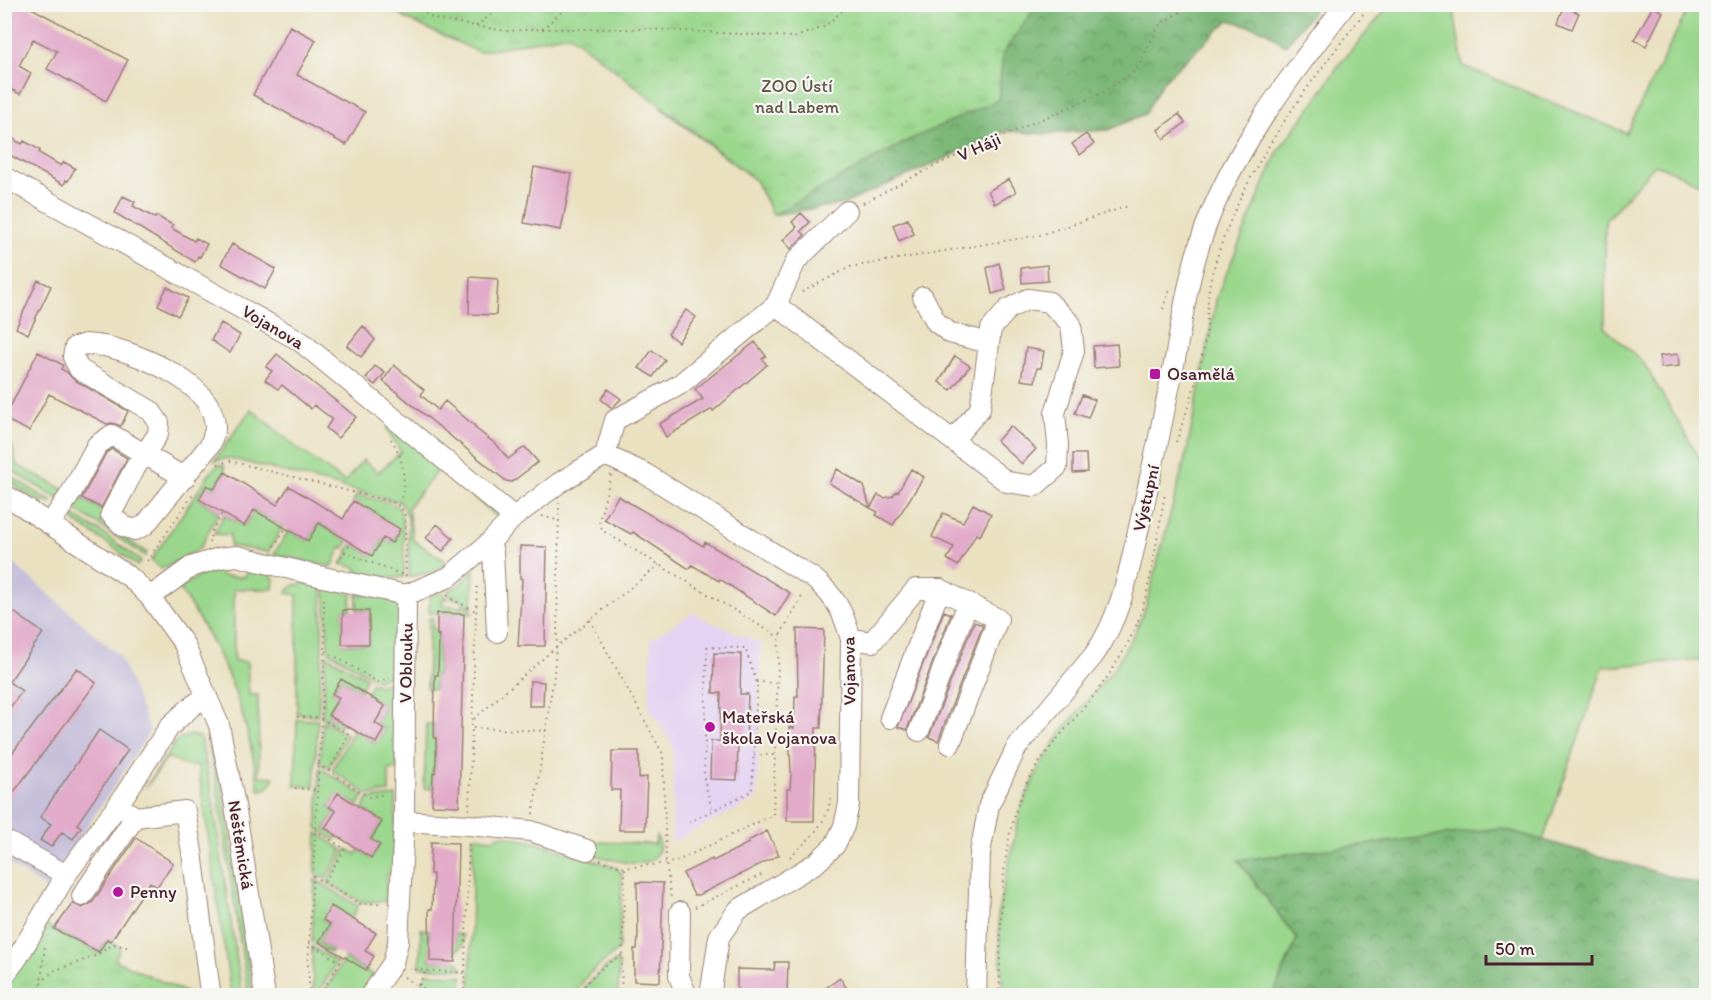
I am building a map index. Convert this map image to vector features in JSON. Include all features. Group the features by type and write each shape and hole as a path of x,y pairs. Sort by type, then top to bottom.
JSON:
{"street":[{"name":"Výstupní","path":"976,996 980,853 989,805 1017,747 1094,655 1111,626 1128,574 1200,242 1224,184 1280,91 1346,4"},
{"name":"Vojanova","path":"4,177 300,341 514,516"},
{"path":"150,597 191,567 219,558 237,556 323,578 406,585 439,581 449,577 490,542 514,516 559,483 610,458 615,420 679,385 776,305 796,261 847,211"},
{"path":"923,297 936,322 950,333 989,343"},
{"path":"776,305 953,441 1007,482 1035,486 1057,467 1058,445 1055,414 1074,351 1071,324 1049,302 1028,298 1008,309 991,329 980,409 953,441"},
{"path":"85,344 108,347 173,372 206,402 214,416 216,429 192,481 146,525 135,530 123,526 111,514 135,468 146,454 158,434 159,423 152,411 79,369 73,357 75,347 85,344"},
{"path":"50,524 97,445 112,435 192,481"},
{"name":"Vojanova","path":"610,458 644,473 813,578 830,592 845,617 851,639 849,804 844,826 835,845 816,863 738,910 719,937 710,996"},
{"name":"Neštěmická","path":"4,494 131,579 150,597 184,644 219,725 235,805 265,996"},
{"path":"490,542 493,552 496,632"},
{"name":"V Oblouku","path":"370,996 393,963 398,942 404,821 406,585"},
{"path":"851,639 872,642 916,589 940,589 998,619 950,744"},
{"path":"890,718 940,589"},
{"path":"919,730 968,603"},
{"path":"4,976 66,875 118,805 170,726 207,696"},
{"path":"118,805 135,817 185,811 210,992 208,996"},
{"path":"82,896 135,817"},
{"path":"404,821 531,831 587,850"},
{"path":"4,844 8,842 66,875"},
{"path":"680,912 679,976 687,996"}],"path":[{"path":"476,27 505,4"},
{"path":"542,29 571,4"},
{"path":"411,5 434,19 506,32 542,29 650,29 795,37 824,27 850,4"},
{"name":"V Háji","path":"847,211 934,166 1102,93 1136,71 1161,23 1194,4"},
{"path":"1206,317 1210,283 1229,225 1246,185 1289,115 1371,4"},
{"path":"776,305 850,267 1040,235 1128,206"},
{"path":"392,416 383,427 400,453 404,474 400,505"},
{"path":"4,444 11,442"},
{"path":"610,458 599,521 603,531 778,637"},
{"path":"213,466 230,461 396,502 400,505 405,517 406,585 345,551 351,543"},
{"path":"147,561 192,481"},
{"path":"531,831 554,675 560,521 559,483"},
{"path":"209,561 207,550 211,533 222,513"},
{"path":"270,553 286,528"},
{"path":"473,720 555,648 659,565"},
{"path":"310,996 309,944 325,650 323,578"},
{"path":"587,850 591,857 625,868 675,862 773,815 778,637 813,578"},
{"path":"439,581 442,590 453,600 476,611"},
{"path":"469,818 477,584"},
{"path":"590,620 663,754 666,863"},
{"path":"689,822 752,791 756,682 745,648 707,646 704,779 712,810"},
{"path":"325,650 378,682 405,672"},
{"path":"756,682 777,683"},
{"path":"297,717 320,718 349,734 329,771"},
{"path":"472,728 546,731"},
{"path":"754,755 775,756"},
{"path":"318,764 369,797 404,792"},
{"path":"295,788 317,790"},
{"path":"785,863 821,826 831,801 831,789"},
{"path":"315,829 345,849 324,883"},
{"path":"464,996 469,841"},
{"path":"621,996 625,868"},
{"path":"680,912 764,873"},
{"path":"313,876 360,904 400,902"},
{"path":"37,996 41,982 47,926 40,920"},
{"path":"41,982 53,971 93,957 114,944 130,948"},
{"path":"309,944 340,962 320,996"},
{"path":"577,996 595,972 622,955"},
{"path":"404,969 465,973"},
{"path":"419,985 426,970"},
{"path":"403,977 436,996"},
{"path":"407,996 414,984"}],"shaded area":[{"path":"5,556 120,656 150,731 46,889 5,863"},
{"name":"Mateřská škola Vojanova","path":"692,613 761,644 757,799 672,842 673,746 649,707 651,639"}],"green space":[{"path":"1100,4 1104,10 1133,4 1318,5 1285,46 1266,31 1229,20 1163,81 1145,114 1108,130 1043,134 1006,131 844,204 773,215 755,180 661,108 948,5"},
{"name":"ZOO Ústí nad Labem","path":"388,5 1037,5 1003,53 998,100 907,141 773,215 755,180 569,34 479,52 406,19"},
{"path":"1390,5 1453,5 1463,66 1626,133 1690,5 1706,5 1706,187 1656,164 1605,221 1605,328 1643,362 1706,469 1706,659 1603,667 1543,840 1500,828 1239,861 1297,939 1273,995 1003,996 998,912 1021,808 1039,768 1062,731 1115,667 1135,632 1146,606 1187,451 1217,296 1278,151 1338,66"},
{"path":"251,409 296,447 345,482 363,460 378,472 401,452 387,429 391,421 501,515 500,519 439,469 408,507 413,540 445,561 445,565 432,572 409,577 408,517 400,502 229,458 214,461"},
{"path":"12,445 17,465 65,490 58,499 5,466 5,447"},
{"path":"224,465 225,472 214,489 207,486 199,499 219,512 201,546 162,569 151,560 213,469"},
{"path":"5,473 52,502 40,501 26,493"},
{"path":"357,495 385,501 398,507 401,512 404,577 390,578 357,572 357,568 341,564 353,544 372,556 383,538 392,543 400,530 353,501"},
{"path":"76,496 106,511 100,522 147,553 145,556 73,508"},
{"path":"254,510 283,526 268,552 230,546 230,535 214,534 224,515 244,526"},
{"path":"71,514 141,561 137,566 75,522"},
{"path":"319,523 348,541 344,548 341,547 332,567 274,554 289,530 308,541"},
{"path":"221,570 221,576 245,577 247,570 271,574 274,579 273,589 234,589 234,661 247,662 249,695 258,695 259,776 274,777 271,785 262,790 259,790 248,735 232,686 210,638 180,590 199,577"},
{"path":"474,570 472,607 463,603 462,599 454,599 447,591 458,586"},
{"path":"304,583 322,587 322,650 318,715 297,714 297,595 287,593 295,585"},
{"path":"325,587 352,594 350,610 343,610 343,644 369,644 369,611 357,610 357,594 386,598 397,605 400,618 401,652 393,652 392,674 377,680 328,651"},
{"path":"440,591 448,599 443,598 442,605 461,607 462,605 472,610 472,614 429,613 430,597"},
{"path":"429,618 433,618 433,629 437,630 437,635 439,635 438,675 435,675 435,689 427,689"},
{"path":"326,655 366,678 360,691 341,679 332,693 339,697 328,715 341,722 339,727 322,717"},
{"path":"399,678 397,770 389,769 389,792 369,795 332,770 354,730 375,743 384,729 375,723 385,706 366,694 372,683 379,686"},
{"path":"297,719 318,720 314,787 295,786"},
{"path":"323,721 347,735 328,768 320,763"},
{"path":"426,724 434,724 434,738 436,738 432,789 424,788"},
{"path":"190,735 200,737 212,794 242,995 231,995 198,766 186,766 168,757 146,787 178,739"},
{"path":"207,736 214,746 222,783 253,995 248,995 216,781"},
{"path":"320,768 364,796 358,806 338,794 329,807 336,811 325,828 338,837 335,840 317,828"},
{"path":"396,796 394,874 387,874 386,898 390,899 389,901 361,902 327,882 347,849 356,854 359,850 371,858 380,845 371,839 382,822 363,809 368,799"},
{"path":"1500,828 1706,886 1706,995 1273,995 1297,939 1238,860"},
{"path":"317,833 343,850 325,879 315,874"},
{"path":"503,835 545,845 617,868 622,874 619,949 587,976 574,995 470,996 473,836 492,839"},
{"path":"656,836 659,842 658,852 652,859 645,862 628,863 594,855 598,842 655,844"},
{"path":"315,879 358,906 352,918 323,920 330,924 319,942 332,950 330,953 312,942"},
{"path":"45,925 99,952 108,939 120,948 115,960 191,995 5,996 5,986"},
{"path":"421,929 429,930 429,941 455,942 455,934 463,935 463,944 455,953 430,948 430,961 458,961 462,969 420,967"},
{"path":"312,947 337,962 317,995 313,995"},
{"path":"345,958 373,975 360,995 322,996"},
{"path":"616,961 619,964 618,995 580,995 596,976"},
{"path":"427,973 462,976 461,995 444,995 422,983"}],"building":[{"path":"4,4 24,4 128,60 106,101 47,69 57,51 33,39 19,66 31,73 20,94 4,86"},
{"path":"1653,6 1663,12 1646,46 1634,40"},
{"path":"1564,7 1579,13 1572,29 1558,23"},
{"path":"290,26 316,40 297,75 365,112 346,145 253,95"},
{"path":"1179,114 1185,123 1164,139 1158,130"},
{"path":"4,134 22,144 24,141 61,166 64,162 75,168 68,181 66,180 64,185 4,152"},
{"path":"1086,134 1094,144 1080,155 1072,144"},
{"path":"534,167 572,174 561,230 524,223"},
{"path":"1009,179 1016,192 995,204 988,191"},
{"path":"123,196 135,202 133,206 173,225 171,228 194,241 196,238 207,244 200,257 198,256 195,262 115,213"},
{"path":"801,213 810,222 801,231 805,235 791,249 783,240 797,227 792,222"},
{"path":"908,219 914,234 899,241 893,225"},
{"path":"232,244 276,269 265,289 221,264"},
{"path":"999,263 1006,290 992,294 987,268"},
{"path":"1047,265 1048,281 1022,283 1021,268"},
{"path":"470,277 498,279 496,315 469,314"},
{"path":"38,280 51,286 28,334 16,328"},
{"path":"167,287 188,298 178,316 158,305"},
{"path":"686,310 696,317 678,342 668,334"},
{"path":"221,323 240,335 230,353 211,340"},
{"path":"363,326 375,340 361,357 347,346"},
{"path":"755,342 766,356 762,359 767,365 713,411 712,409 666,437 659,424 703,399 695,389"},
{"path":"1117,344 1119,366 1094,368 1093,346"},
{"path":"1026,348 1044,351 1041,368 1037,368 1035,382 1021,380"},
{"path":"652,350 665,360 653,377 639,368"},
{"path":"38,352 63,365 61,369 73,379 128,411 121,426 107,424 49,394 29,431 4,419"},
{"path":"277,354 356,417 338,438 326,428 332,419 314,405 311,409 282,385 278,389 265,380 272,371 266,367"},
{"path":"1678,354 1679,366 1661,368 1660,356"},
{"path":"955,356 970,366 951,390 939,382"},
{"path":"394,365 424,390 421,395 438,410 445,401 497,445 508,459 525,447 538,462 512,482 506,481 383,381"},
{"path":"375,366 385,373 375,385 366,378"},
{"path":"608,389 621,399 612,408 601,399"},
{"path":"1082,395 1095,400 1088,418 1075,413"},
{"path":"1010,426 1036,449 1022,464 997,441"},
{"path":"112,449 127,458 101,508 82,498 106,453"},
{"path":"1073,454 1086,454 1087,472 1073,473"},
{"path":"837,469 864,486 870,508 829,483"},
{"path":"911,469 924,477 893,525 876,515 878,512 870,508 878,495 884,498 898,492"},
{"path":"225,472 277,505 289,486 343,519 353,501 400,529 392,543 383,538 372,556 319,523 308,541 254,510 244,526 199,499 207,485 214,489"},
{"path":"618,496 703,546 705,542 790,593 776,616 720,579 719,581 692,565 689,569 633,532 631,534 604,519"},
{"path":"973,504 991,514 980,536 976,534 958,566 947,559 954,547 932,537 943,513 963,522"},
{"path":"437,524 453,538 443,551 426,538"},
{"path":"520,546 547,547 545,646 518,646 522,579 520,578"},
{"path":"4,605 43,633 9,682 22,691 4,716"},
{"path":"343,610 369,611 369,644 342,644"},
{"path":"944,611 951,614 907,730 898,727"},
{"path":"437,613 464,614 459,806 432,805 436,759 435,675 438,675 439,635 437,635"},
{"path":"974,622 983,625 938,741 929,737"},
{"path":"797,629 824,630 821,728 816,728 814,821 787,821 787,789 790,789 791,774 789,727 794,728 795,696 798,696"},
{"path":"714,653 741,654 740,694 748,694 746,741 738,741 737,780 710,779 711,741 720,741 721,693 713,693"},
{"path":"77,668 96,683 4,805 4,764"},
{"path":"341,679 385,706 375,723 384,729 376,743 328,715 339,697 332,694"},
{"path":"530,681 544,682 543,706 529,706"},
{"path":"99,730 128,750 77,824 81,827 73,839 62,832 51,847 40,840 51,824 40,817"},
{"path":"612,751 639,751 639,778 647,777 645,830 619,830 620,790 611,790"},
{"path":"338,793 382,822 371,839 380,845 371,858 325,828 336,811 329,807"},
{"path":"767,831 779,855 699,895 694,895 683,873 749,843 748,841"},
{"name":"Penny","path":"136,838 173,863 157,887 150,882 111,941 107,939 99,952 54,929 73,903 82,908 92,903"},
{"path":"431,842 458,843 455,962 430,961 429,909 432,909 433,874 430,874"},
{"path":"637,882 663,883 660,982 634,981 634,949 637,949 638,935"},
{"path":"331,906 376,933 365,951 374,956 366,970 319,942 330,924 323,920"},
{"path":"775,962 788,962 787,996 737,996 737,969 774,970"},
{"path":"840,978 852,996 831,996 826,988"}],"place":[{"name":"Osamělá","path":"1155,374"},
{"name":"Mateřská škola Vojanova","path":"710,727"},
{"name":"Penny","path":"118,892"}]}
